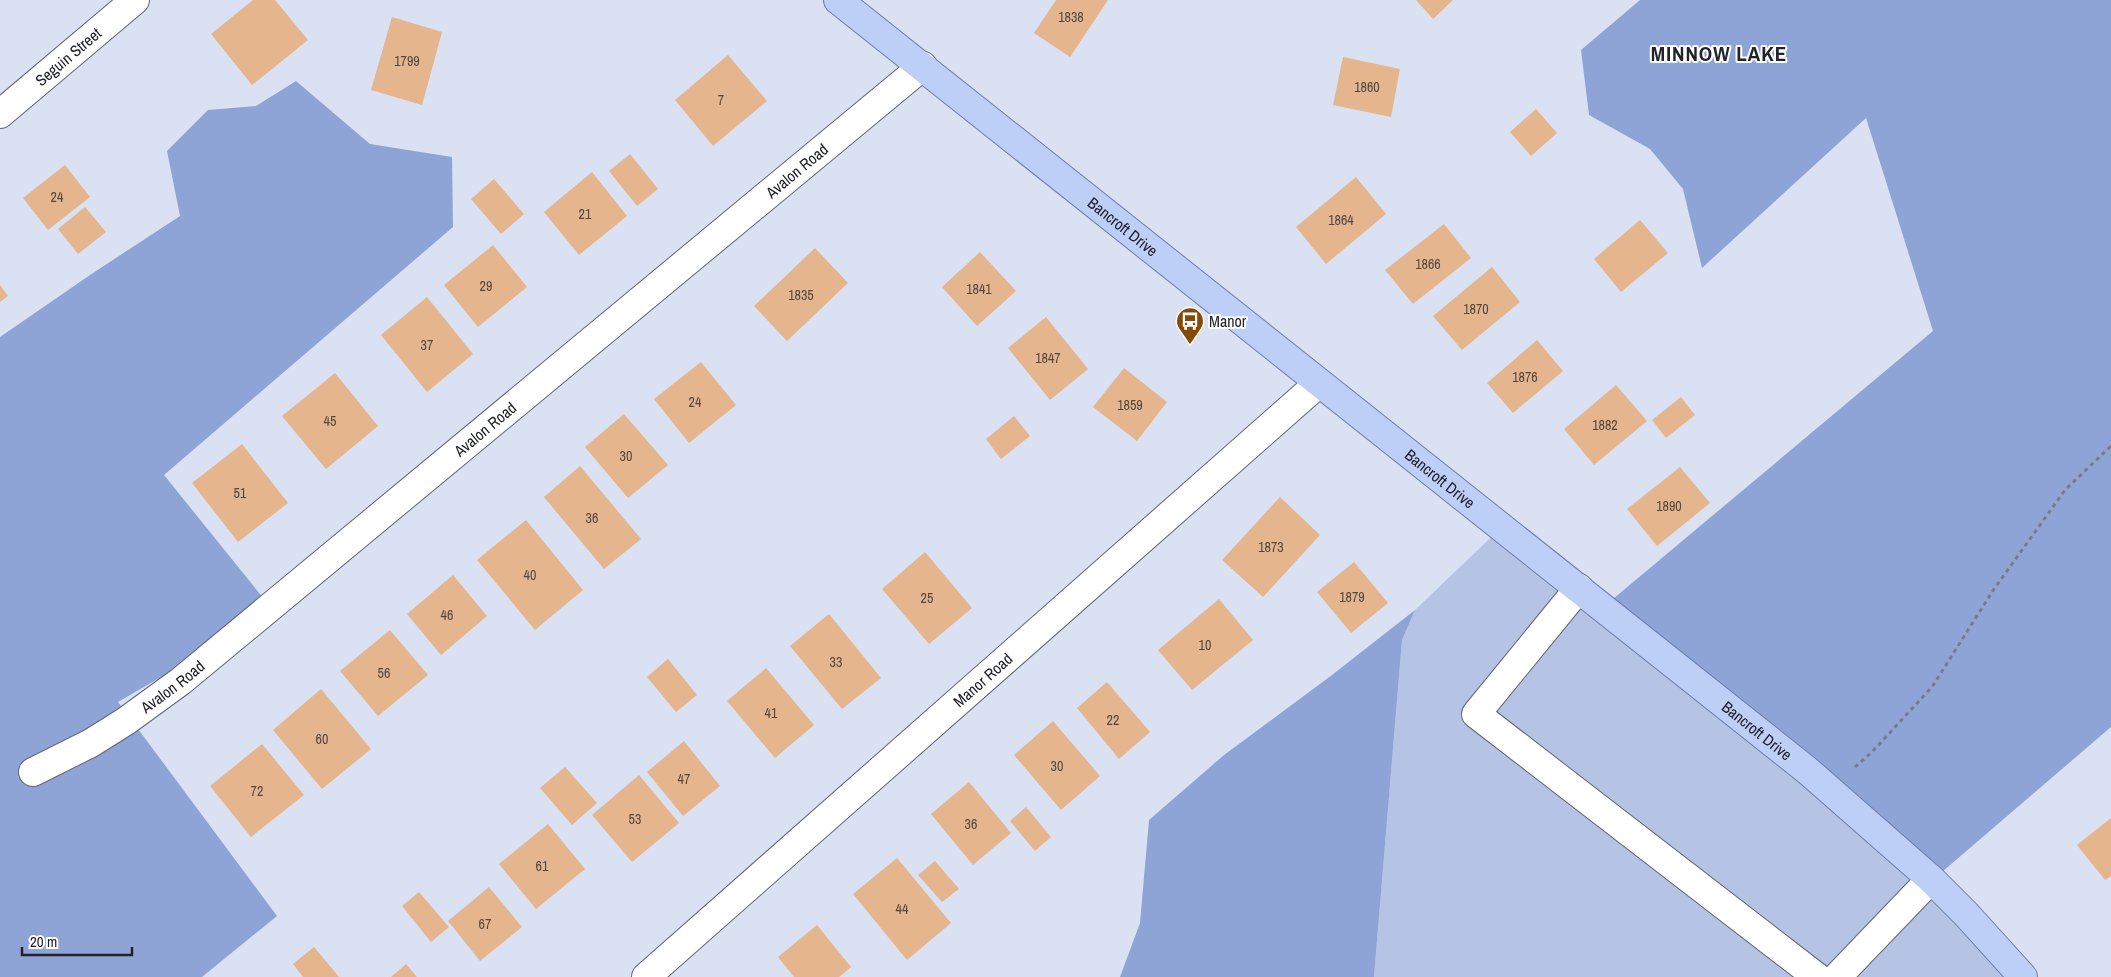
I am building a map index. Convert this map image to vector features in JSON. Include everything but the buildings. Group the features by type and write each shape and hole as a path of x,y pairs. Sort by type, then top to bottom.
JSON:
{"main road":[{"name":"Bancroft Drive","path":"838,0 1830,789 1931,879 1966,914 2023,977"}],"street":[{"name":"Seguin Street","path":"0,114 135,0"},
{"name":"Avalon Road","path":"33,772 91,743 126,721 181,680 923,66"},
{"name":"Manor Road","path":"646,977 1319,383"},
{"path":"1579,588 1476,714 1817,977"},
{"path":"1837,977 1931,879"}],"path":[{"path":"1830,789 1872,752 1932,687 1994,590 2065,490 2111,446"}],"shaded area":[{"path":"1640,0 2111,0 2111,727 1935,878 1607,604 1933,331 1866,118 1702,268 1683,189 1650,149 1589,115 1581,50"},
{"path":"296,81 370,144 452,157 453,227 164,475 268,604 168,673 118,702 277,916 202,977 0,977 0,337 180,216 167,151 208,110 256,106"},
{"path":"1505,524 2027,977 1374,977 1402,640 1415,610"},
{"path":"1415,610 1402,640 1374,977 1120,977 1140,923 1149,820 1224,755 1332,675"}],"place":[{"name":"Manor","path":"1190,345"}],"district":[{"name":"MINNOW LAKE","path":"1719,53"}]}
